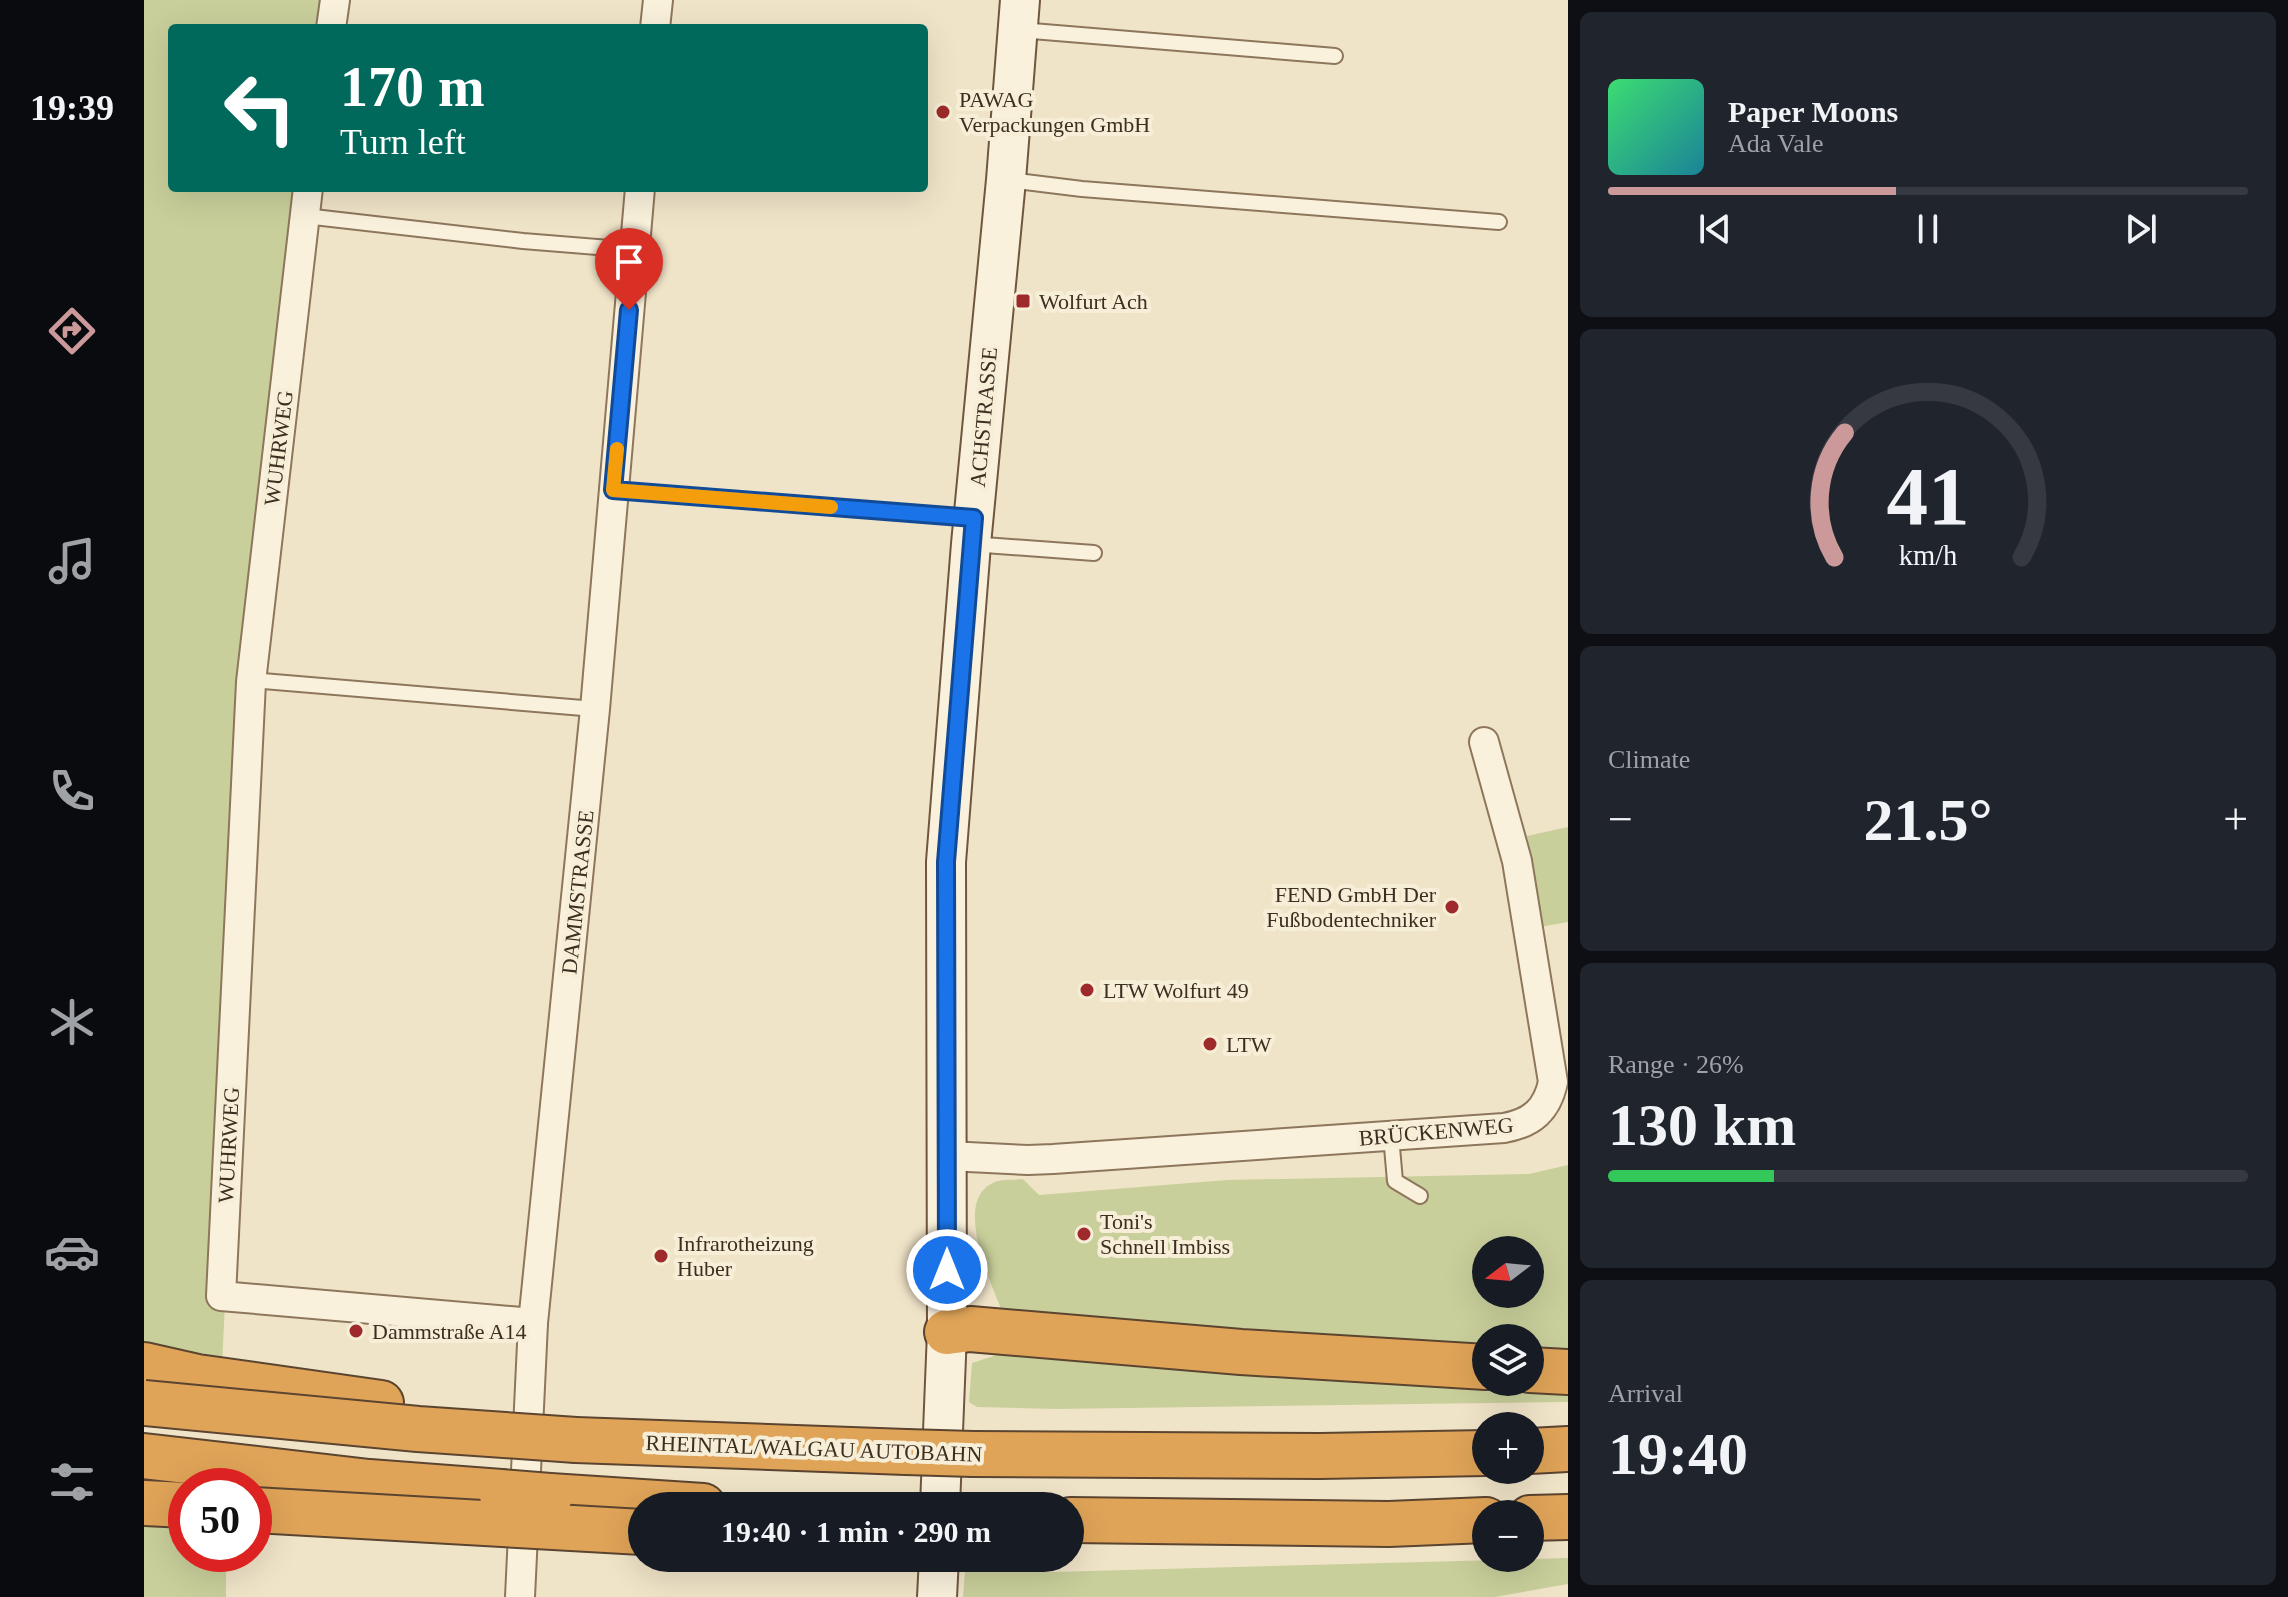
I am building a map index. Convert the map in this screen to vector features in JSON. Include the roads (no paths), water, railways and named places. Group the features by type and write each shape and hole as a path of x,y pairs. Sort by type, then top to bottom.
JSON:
{"highway":[{"path":"947,1332 970,1329 1241,1352 1472,1366"},
{"path":"144,1365 197,1377 381,1403 576,1440"},
{"path":"1544,1371 1568,1372"},
{"name":"RHEINTAL/WALGAU AUTOBAHN","path":"144,1403 403,1428 576,1440 1056,1455 1472,1453"},
{"path":"1544,1450 1568,1449"},
{"path":"144,1456 369,1482 628,1501"},
{"path":"144,1503 168,1504"},
{"path":"272,1511 628,1531"},
{"path":"1544,1518 1568,1517"},
{"path":"1084,1520 1389,1524 1472,1521"},
{"path":"1084,1544 1234,1544 1389,1524"}],"main road":[{"name":"ACHSTRASSE","path":"941,1492 947,1332 946,862 972,531 1019,15"},
{"path":"937,1597 938,1572"}],"street":[{"path":"332,24 335,0"},
{"path":"655,24 658,0"},
{"name":"DAMMSTRASSE","path":"520,1597 533,1323 595,709 640,192"},
{"name":"WUHRWEG","path":"306,202 251,680 221,1296 533,1323"},
{"name":"BRÜCKENWEG","path":"948,1156 1028,1160 1519,1126 1534,1119 1550,1096 1553,1082 1517,861 1484,742"}],"lane":[{"path":"1019,15 1335,56"},
{"path":"1006,180 1082,189 1499,222"},
{"name":"WUHRWEG","path":"306,202 523,241 634,250"},
{"path":"613,490 972,531 1094,553"},
{"path":"251,680 595,709"},
{"path":"1391,1136 1395,1181 1420,1196"}],"place":[{"name":"PAWAG Verpackungen GmbH","path":"943,112"},
{"name":"Wolfurt Ach","path":"1023,301"},
{"name":"FEND GmbH Der Fußbodentechniker","path":"1452,907"},
{"name":"LTW Wolfurt 49","path":"1087,990"},
{"name":"LTW","path":"1210,1044"},
{"name":"Toni's Schnell Imbiss","path":"1084,1234"},
{"name":"Infrarotheizung Huber","path":"661,1256"},
{"name":"Dammstraße A14","path":"356,1331"}]}
